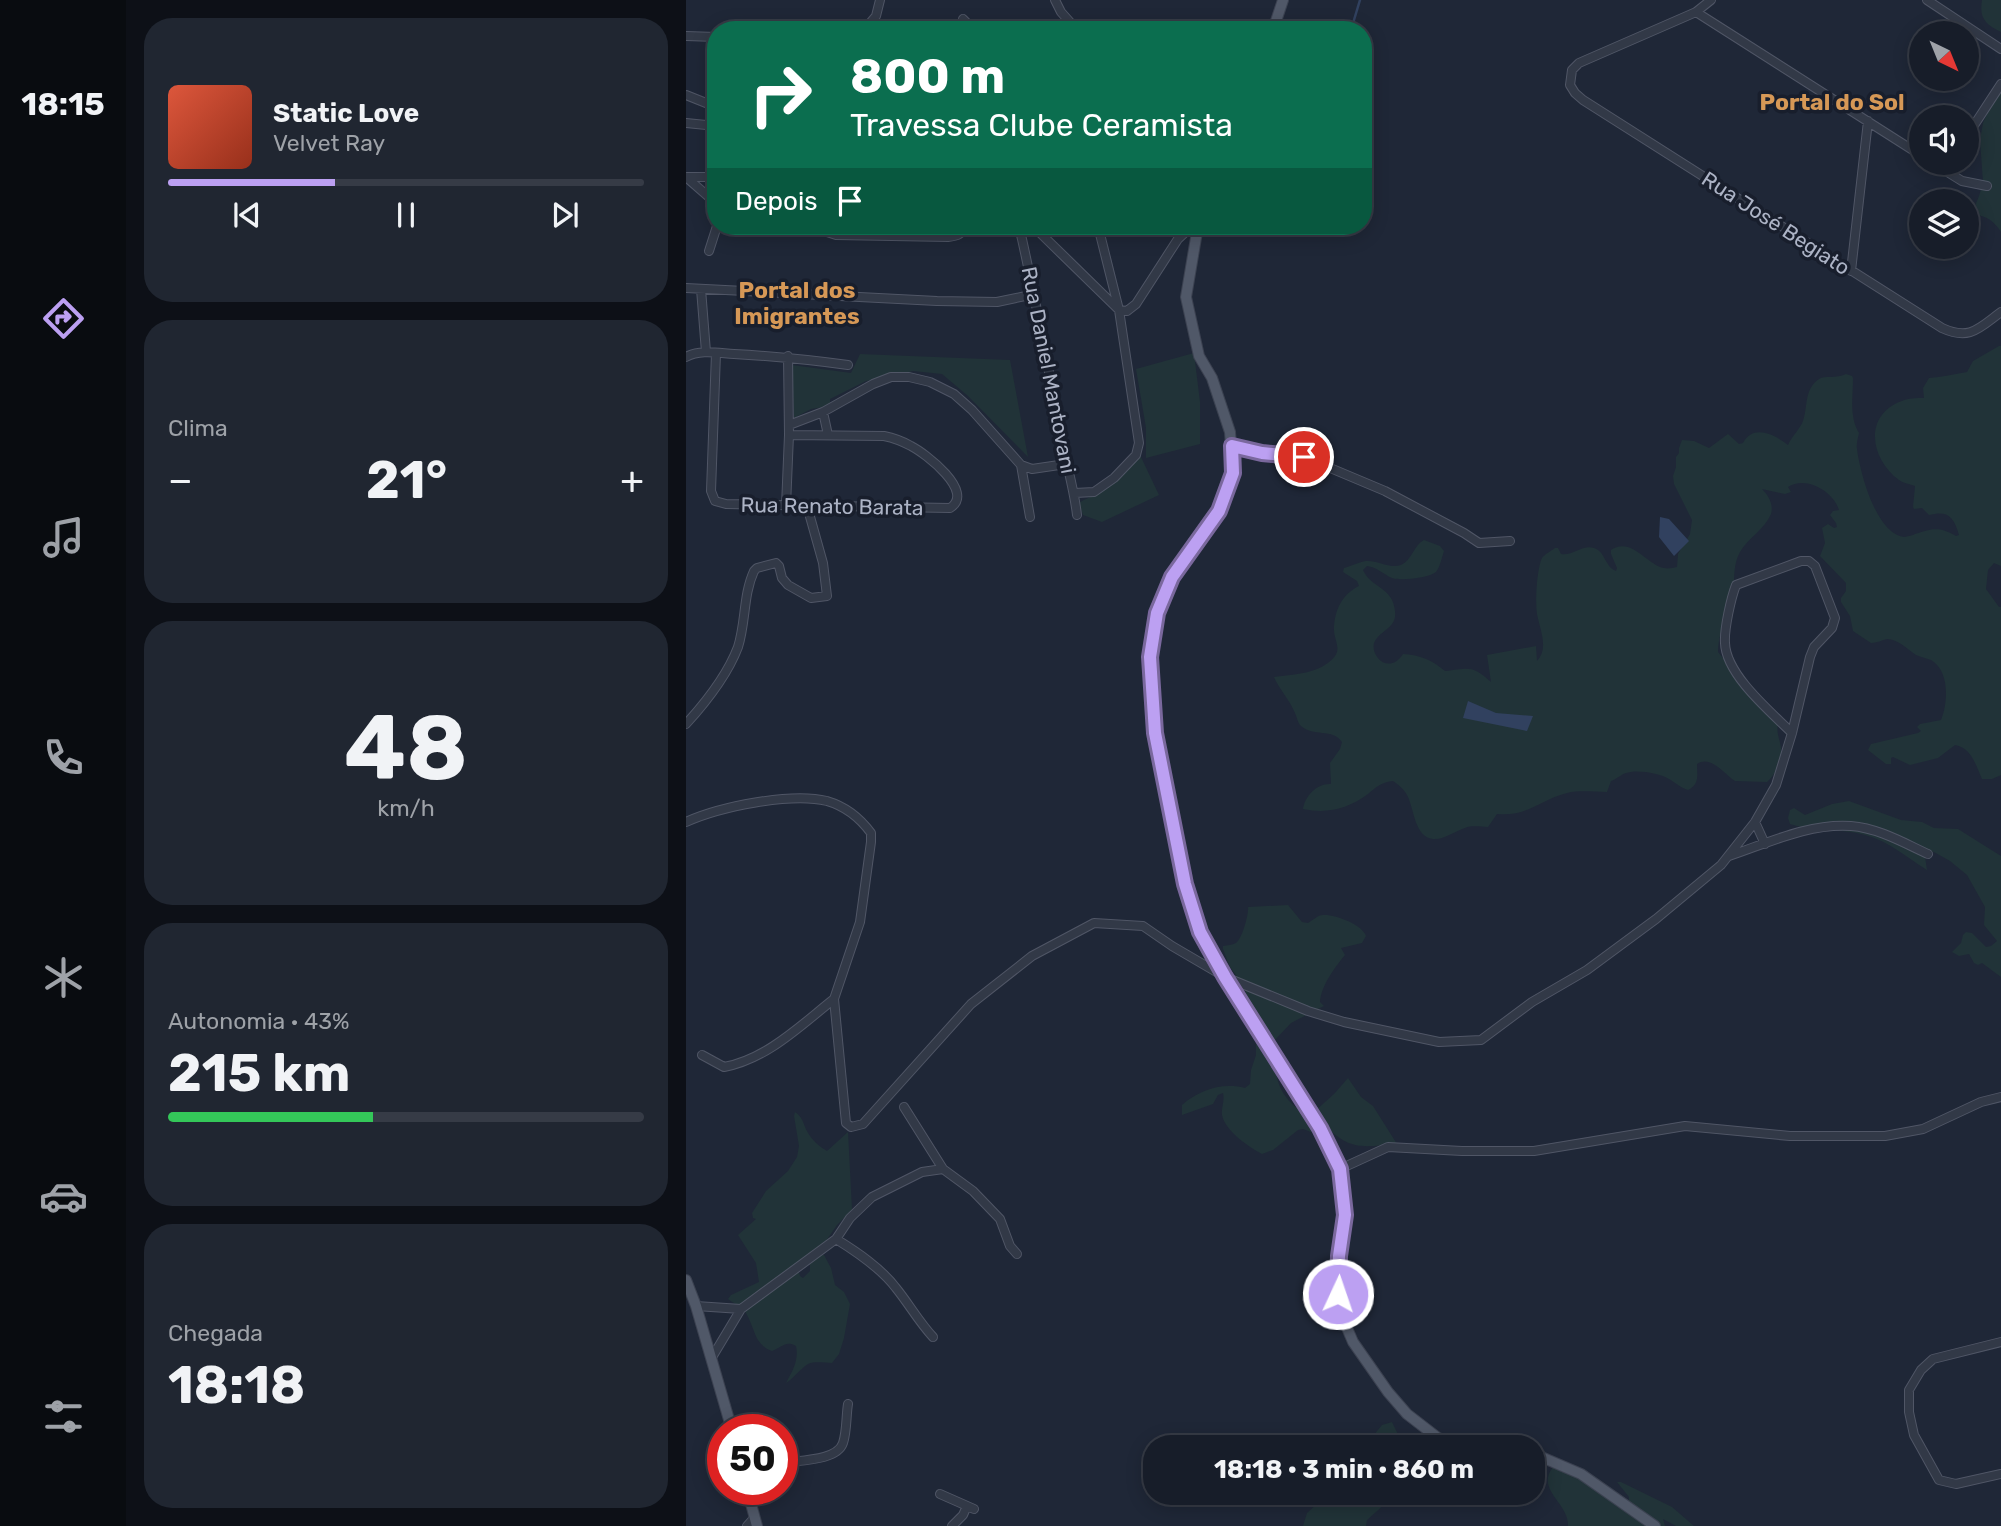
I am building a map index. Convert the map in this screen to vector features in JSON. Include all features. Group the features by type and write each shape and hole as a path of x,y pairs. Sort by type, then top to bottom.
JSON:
{"main road":[{"path":"1276,21 1283,0"},
{"path":"1196,235 1186,296 1199,356 1212,378 1230,432 1233,473 1219,511 1172,577 1157,613 1150,657 1155,733 1185,884 1200,932 1225,977 1320,1128 1340,1169 1345,1215 1339,1256 1338,1294 1341,1314 1353,1342 1388,1392 1408,1414 1434,1435"},
{"path":"687,1287 696,1306 727,1414"},
{"path":"1545,1459 1580,1474 1655,1526"},
{"path":"750,1505 753,1523"}],"street":[{"path":"872,21 876,16 880,0"},
{"path":"1055,0 1069,21"},
{"path":"1712,0 1696,12 1909,148"},
{"path":"1927,0 2001,49"},
{"name":"Rua José Begiato","path":"1696,12 1579,63 1572,70 1570,85 1583,100 1942,328 1955,334 1967,334 2001,312"},
{"path":"686,36 707,37"},
{"path":"1979,118 2001,84"},
{"path":"686,95 707,103"},
{"path":"1851,271 1868,121"},
{"path":"686,123 707,125"},
{"path":"1956,175 1962,181 1987,186"},
{"path":"686,177 707,177"},
{"path":"686,177 707,195"},
{"path":"709,251 714,235"},
{"path":"836,235 959,235"},
{"name":"Rua Daniel Mantovani","path":"1021,235 1035,294 1066,464 1075,493 1077,515"},
{"path":"1042,235 1119,310 1127,311 1136,304 1182,235"},
{"path":"1075,493 1094,492 1114,478 1136,455 1139,443 1119,310 1100,235"},
{"path":"1178,239 1195,240"},
{"path":"686,288 937,301 997,302 1035,294"},
{"path":"701,289 711,353"},
{"path":"686,357 711,353 788,356 848,365"},
{"name":"Rua Renato Barata","path":"711,353 711,491 715,501 726,504 786,506 950,508 957,500 954,485 928,457 913,447 884,436 828,435"},
{"path":"786,506 788,356"},
{"path":"789,430 873,384 891,377 909,377 930,382 954,394 972,410 1021,465 1032,469 1066,464"},
{"path":"789,430 828,435 823,412"},
{"path":"1232,446 1262,453 1304,457 1385,491 1479,543 1510,541"},
{"path":"1021,465 1030,517"},
{"path":"686,724 718,687 738,646 754,571 776,563 788,585 811,598 827,596 823,563 807,506"},
{"path":"686,822 731,807 808,799 827,802 852,813 871,833 860,922 834,999 846,1123 851,1127 863,1124 971,1004 1032,956 1094,923 1143,926 1171,946 1225,977 1308,1011 1344,1022 1439,1042 1481,1040 1532,1002 1587,970 1636,934 1721,865 1755,822 1776,785 1792,733 1810,657 1814,647 1832,628 1835,618 1815,566 1809,561 1801,561 1735,585 1724,642 1730,662 1744,682 1792,733"},
{"path":"1755,822 1765,844"},
{"path":"1729,856 1815,827 1852,826 1884,834 1928,853"},
{"path":"702,1055 724,1068 764,1053 834,999"},
{"path":"1340,1169 1388,1147 1462,1151 1534,1150 1685,1126 1790,1136 1885,1136 1923,1129 1981,1102 2001,1097"},
{"path":"904,1107 943,1169 988,1204 1000,1219 1010,1246 1017,1254"},
{"path":"922,1172 933,1154"},
{"path":"712,1359 741,1308 836,1239 850,1218 872,1197 922,1172 943,1169"},
{"path":"836,1239 869,1262 895,1286 933,1337"},
{"path":"696,1306 741,1308"},
{"path":"2001,1342 1933,1359 1921,1370 1909,1391 1909,1412 1914,1435 1939,1480 1956,1484 2001,1474"},
{"path":"798,1460 828,1456 838,1451 843,1441 848,1404"},
{"path":"940,1494 971,1507 952,1526"}],"shaded area":[{"path":"1982,0 2001,0 2001,32 1984,20"},
{"path":"2001,83 2001,232 1990,220 1979,216 1979,196 1983,182 1980,140 1983,123"},
{"path":"1999,346 2001,566 1994,563 1988,570 1986,589 2001,607 2001,775 1982,779 1966,750 1955,745 1938,758 1910,765 1893,757 1891,764 1886,764 1868,750 1871,744 1918,733 1921,731 1917,727 1920,724 1941,720 1946,696 1944,679 1942,672 1931,660 1916,655 1899,642 1887,639 1871,643 1853,631 1850,616 1841,602 1846,583 1820,556 1825,543 1822,528 1828,524 1837,527 1830,515 1839,510 1825,492 1811,484 1803,483 1788,487 1791,492 1785,494 1762,489 1770,500 1771,514 1743,547 1737,559 1733,604 1718,646 1718,652 1778,724 1780,758 1776,771 1767,782 1735,781 1717,766 1707,762 1697,764 1696,782 1688,790 1660,775 1630,772 1611,781 1607,792 1567,793 1525,811 1497,814 1488,827 1468,827 1437,839 1422,833 1407,794 1393,781 1379,785 1345,807 1321,811 1303,809 1312,791 1331,784 1330,763 1342,742 1333,735 1311,731 1301,726 1274,677 1315,670 1329,662 1337,653 1334,630 1337,610 1344,598 1359,586 1357,581 1343,572 1344,568 1366,561 1401,565 1424,540 1440,546 1444,551 1439,567 1436,572 1427,576 1396,579 1371,567 1367,566 1363,570 1371,581 1390,597 1395,611 1394,621 1375,641 1374,651 1381,661 1386,663 1397,661 1403,654 1415,656 1430,661 1445,671 1475,670 1491,682 1487,655 1536,646 1537,661 1541,656 1543,645 1536,594 1539,569 1545,555 1555,548 1565,554 1590,547 1601,552 1609,566 1616,571 1611,550 1625,546 1658,566 1677,567 1678,554 1690,534 1692,520 1674,484 1673,476 1682,440 1694,441 1709,448 1728,434 1739,444 1758,432 1776,437 1788,445 1803,421 1814,383 1821,378 1846,374 1853,378 1853,413 1859,433 1857,447 1862,472 1871,500 1885,525 1904,537 1935,529 1959,535 1952,519 1946,514 1929,515 1922,508 1914,509 1915,486 1899,480 1882,461 1875,438 1876,427 1889,408 1907,399 1924,398 1923,388 1929,378 1967,372 1973,361"},
{"path":"1194,353 1200,402 1200,444 1146,458 1146,428 1136,369"},
{"path":"860,354 1010,360 1028,457 968,396 942,374 913,371 866,381 830,399 830,406 811,409 794,418 792,365 851,373"},
{"path":"1140,455 1159,495 1102,522 1083,515 1079,503 1107,488"},
{"path":"1849,801 1901,820 1922,822 1934,828 1958,829 2001,856 2001,977 1982,963 1974,963 1969,954 1959,956 1952,952 1961,943 1966,932 1972,933 1986,947 1997,941 1984,925 1985,907 1967,875 1950,861 1924,850 1927,870 1874,838 1790,824 1788,818 1790,810 1794,808 1805,815 1832,804"},
{"path":"1288,905 1302,922 1308,923 1321,915 1334,916 1354,924 1366,936 1362,943 1341,948 1345,955 1323,990 1320,1002 1324,1006 1291,1023 1274,1041 1276,1072 1281,1089 1302,1112 1314,1112 1348,1078 1361,1097 1373,1106 1397,1144 1365,1146 1349,1143 1323,1124 1321,1136 1303,1129 1298,1130 1273,1150 1262,1154 1244,1143 1224,1121 1223,1093 1218,1095 1213,1104 1182,1115 1182,1105 1203,1091 1228,1086 1245,1088 1250,1084 1256,1055 1256,1032 1249,1015 1245,987 1230,967 1223,946 1238,941 1245,926 1248,907"},
{"path":"795,1112 812,1138 827,1151 848,1132 852,1210 826,1241 797,1265 803,1278 810,1271 810,1261 818,1253 824,1255 835,1285 844,1292 850,1304 844,1338 839,1354 832,1363 808,1364 786,1383 796,1360 796,1346 786,1344 772,1351 766,1348 758,1340 744,1311 728,1299 759,1282 756,1263 738,1235 756,1219 752,1213 766,1191 788,1171 797,1157 799,1146"},
{"path":"1392,1422 1398,1435 1374,1435 1382,1425"},
{"path":"1564,1466 1624,1500 1629,1500 1617,1482 1621,1482 1672,1507 1694,1526 1676,1526 1663,1519 1665,1526 1568,1526 1564,1510 1548,1483 1553,1467"},
{"path":"1316,1505 1384,1505 1367,1520 1366,1526 1303,1526 1307,1513"}],"water":[{"path":"1660,517 1669,519 1689,541 1674,556 1659,537"},
{"path":"1468,701 1496,713 1533,716 1527,731 1463,718"}],"waterway":[{"path":"1354,21 1360,0"}],"district":[{"name":"Portal do Sol","path":"1832,102"},
{"name":"Portal dos Imigrantes","path":"797,303"}],"route":[{"path":"1304,457 1262,453 1232,446 1233,473 1219,511 1172,577 1157,613 1150,657 1155,733 1168,808 1185,884 1200,932 1225,977 1320,1128 1340,1169 1345,1215 1339,1256 1338,1294"}]}
